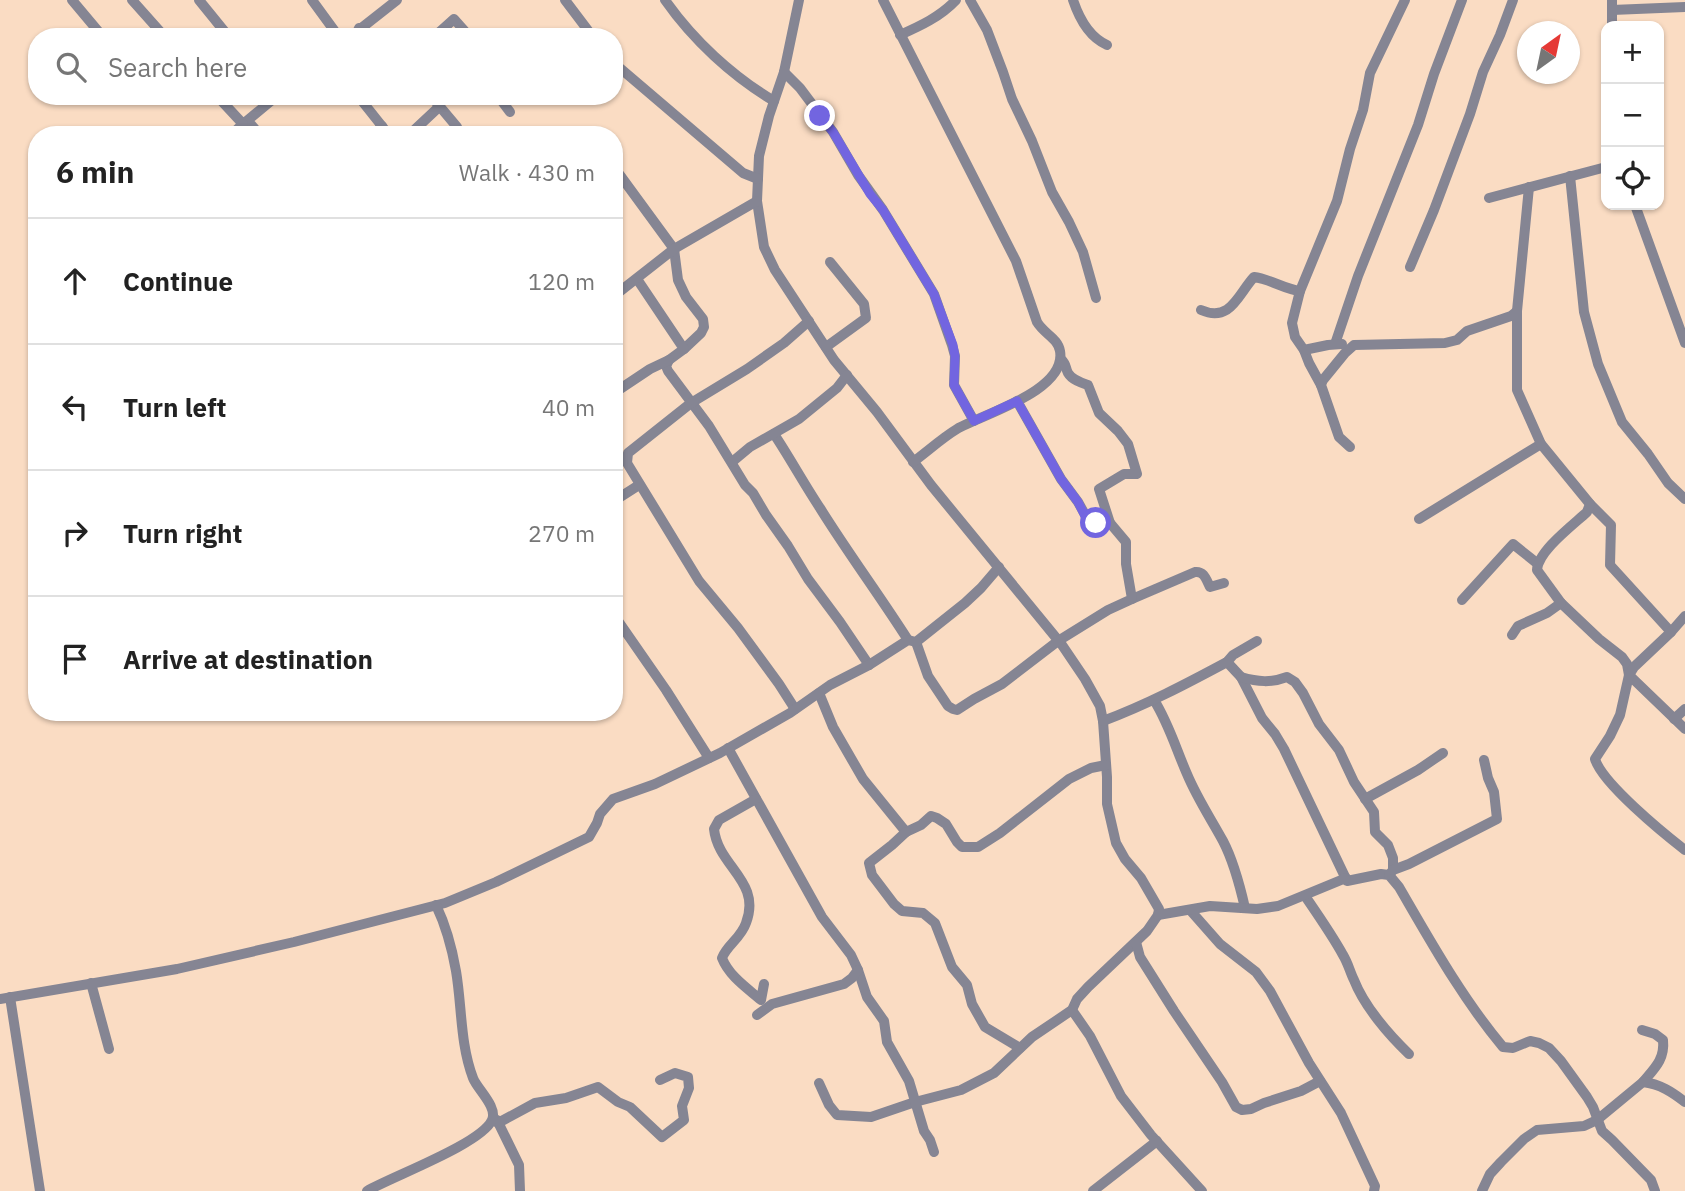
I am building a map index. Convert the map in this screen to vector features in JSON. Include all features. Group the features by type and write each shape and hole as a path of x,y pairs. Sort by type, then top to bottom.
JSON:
{"street":[{"path":"132,0 156,28"},
{"path":"199,0 222,28"},
{"path":"312,0 332,28"},
{"path":"359,28 397,0"},
{"path":"565,0 586,28"},
{"path":"665,0 675,15 727,69 775,100"},
{"path":"799,0 784,72 759,156 757,201 764,247 775,270 834,360 1085,678 1100,706 1103,721 1107,804 1116,843 1159,909 1158,915 1136,942 1087,987 1072,1010 1032,1037 993,1073 961,1090 871,1117 838,1115 829,1105 819,1083"},
{"path":"883,0 1016,261 1037,322 1042,330 1056,341 1061,359 1056,370 1041,388 956,429 913,462"},
{"path":"900,35 946,11 956,0"},
{"path":"970,0 987,30 1012,99 1052,192 1083,252 1096,298"},
{"path":"1073,0 1076,11 1090,33 1107,45"},
{"path":"1350,447 1339,438 1321,385 1295,337 1292,323 1300,290 1338,201 1350,149 1363,110 1370,73 1405,0"},
{"path":"1335,344 1462,0"},
{"path":"1410,267 1513,0"},
{"path":"79,2 97,28"},
{"path":"1612,5 1685,6"},
{"path":"444,28 454,19 462,28"},
{"path":"623,71 743,173 758,179"},
{"path":"784,72 800,88 833,132 934,294 953,345 954,385 974,421"},
{"path":"227,105 250,126"},
{"path":"241,126 266,105"},
{"path":"365,105 383,126"},
{"path":"505,105 510,112"},
{"path":"419,126 440,106 456,126"},
{"path":"1489,198 1601,168"},
{"path":"1570,176 1584,312 1598,364 1622,422 1668,483 1685,499"},
{"path":"623,179 674,248 678,280 686,297 703,319 704,327 684,349 623,387"},
{"path":"1529,187 1517,311 1517,390 1541,444 1590,504 1611,525 1610,565 1671,632"},
{"path":"623,289 674,248 757,201"},
{"path":"1637,210 1685,343"},
{"path":"826,347 866,318 864,304 830,262"},
{"path":"1201,310 1209,313 1223,312 1234,305 1254,278 1262,278 1290,290 1300,290"},
{"path":"637,279 684,349"},
{"path":"1304,350 1335,344 1445,343 1457,340 1467,331 1511,316 1517,311"},
{"path":"795,709 738,628 699,581 626,463 628,453 691,403 747,369 810,321"},
{"path":"1321,385 1354,345"},
{"path":"1061,359 1067,365 1069,374 1088,385 1099,413 1118,430 1128,444 1137,474 1124,474 1099,489 1110,523 1126,542 1126,564 1132,599"},
{"path":"668,360 668,371 709,426 745,485 869,665"},
{"path":"732,462 750,447 799,419 837,388 847,376"},
{"path":"1017,401 1061,479 1088,520 1092,523 1110,523"},
{"path":"774,434 819,507 912,641 928,677 953,709 957,710 1002,684 1058,641 1108,610 1199,571 1204,574 1210,586 1224,583"},
{"path":"1419,519 1541,444"},
{"path":"623,495 639,485"},
{"path":"1590,504 1587,512 1543,554 1537,570 1561,603 1622,657 1627,664 1629,675 1685,729"},
{"path":"1462,600 1513,544 1538,564"},
{"path":"40,1191 5,998 155,973 282,945 445,903 496,883 589,837 600,814 613,799 655,784 728,748 848,674 912,641 965,603 999,567"},
{"path":"1512,635 1518,626 1547,614 1561,603"},
{"path":"1685,616 1634,667 1629,675 1620,715 1595,759 1607,778 1647,819 1685,850"},
{"path":"623,628 709,758"},
{"path":"1103,721 1154,700 1227,662 1233,655 1257,641"},
{"path":"1227,662 1241,677 1262,718 1284,750 1347,881 1391,872 1497,819 1494,792 1484,760"},
{"path":"1241,677 1256,682 1287,677 1295,682 1319,724 1339,750 1354,782 1374,812 1376,832 1388,845 1393,858 1391,872 1455,981 1503,1047 1514,1048 1530,1041 1549,1048 1587,1097 1602,1131 1651,1180 1655,1191"},
{"path":"819,693 834,727 863,779 906,832"},
{"path":"1154,700 1172,734 1187,774 1224,843 1245,908"},
{"path":"1674,719 1685,709"},
{"path":"728,748 822,916 859,970 867,997 884,1021 887,1042 909,1081 924,1131 934,1152"},
{"path":"1365,799 1443,753"},
{"path":"1020,1048 985,1027 972,1004 967,985 952,967 935,923 923,913 902,911 894,904 872,875 869,863 906,832 921,825 931,816 946,824 962,847 978,847 1069,779 1091,768 1106,765"},
{"path":"756,799 719,820 714,829 716,840 729,864 747,887 750,903 747,922 741,934 724,951 722,958 730,973 761,1000 764,984"},
{"path":"1158,915 1210,906 1257,909 1278,905 1346,878"},
{"path":"1305,896 1342,953 1354,982 1372,1010 1409,1054"},
{"path":"436,905 447,930 457,972 461,1016 473,1080 488,1101 519,1165 520,1191"},
{"path":"1190,910 1220,944 1256,972 1270,991 1341,1113 1375,1189"},
{"path":"1136,942 1140,957 1236,1107 1242,1110 1251,1109 1301,1091 1320,1081"},
{"path":"757,1015 772,1004 844,984 859,970"},
{"path":"91,983 108,1049"},
{"path":"1072,1010 1090,1036 1121,1096 1178,1167 1202,1191"},
{"path":"1482,1191 1490,1174 1524,1139 1537,1130 1584,1126 1597,1120 1643,1082 1662,1057 1664,1049 1663,1040 1642,1030"},
{"path":"498,1123 535,1103 566,1098 598,1087 618,1102 630,1107 662,1137 684,1120 682,1106 689,1088 688,1077 675,1073 660,1080"},
{"path":"1643,1082 1653,1083 1670,1091 1685,1102"},
{"path":"367,1191 469,1140 492,1121 494,1113"},
{"path":"1093,1191 1157,1141"}],"route":[{"path":"820,116 883,210 934,294 953,345 954,385 974,421 1017,401 1061,479 1085,516 1090,522 1096,523"}]}
